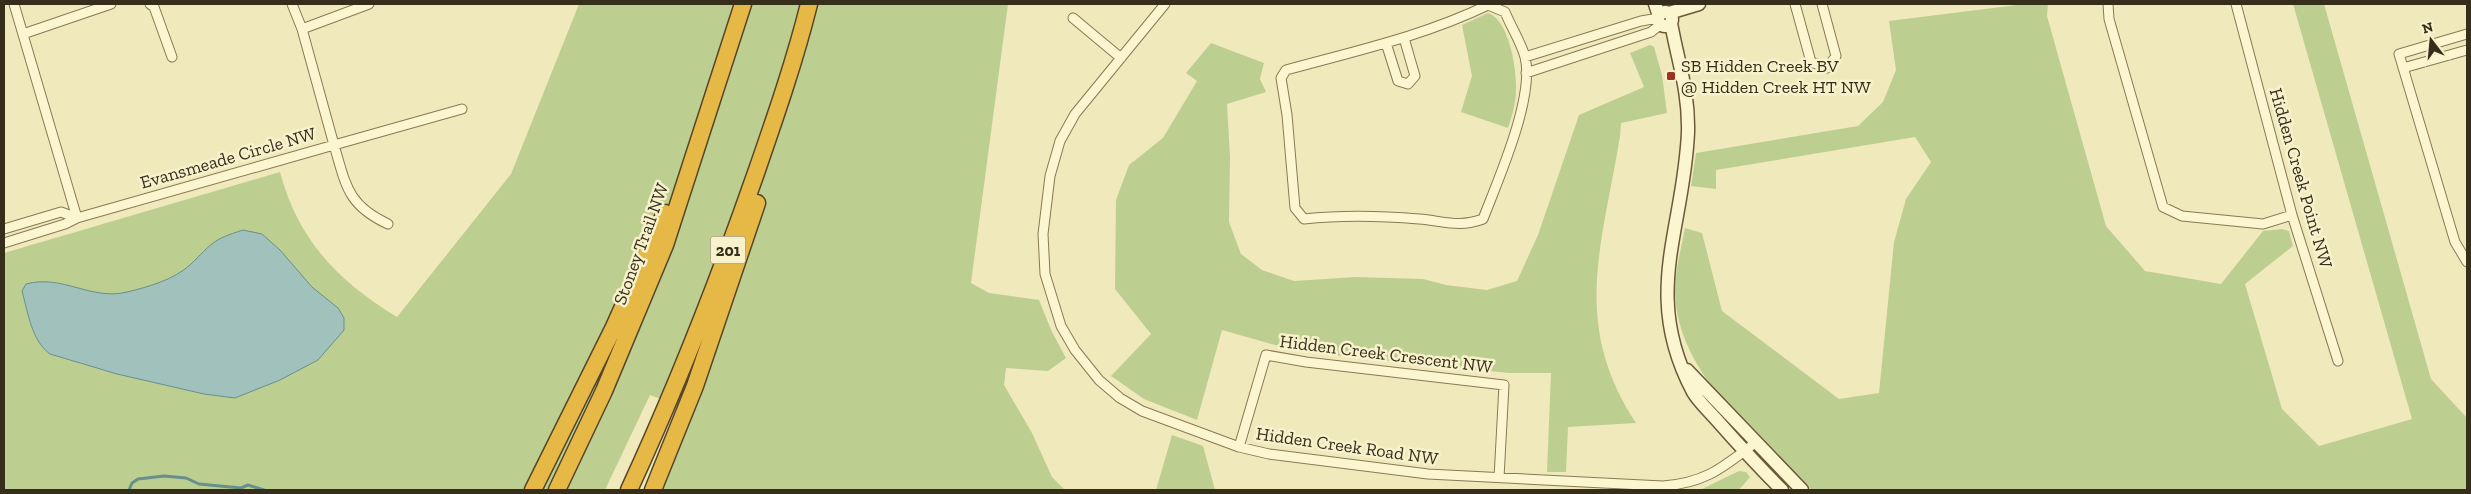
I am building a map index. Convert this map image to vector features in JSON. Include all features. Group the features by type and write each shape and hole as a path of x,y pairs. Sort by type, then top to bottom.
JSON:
{"highway":[{"name":"Stoney Trail NW","path":"557,490 604,391 665,245 744,4"},
{"name":"201","path":"629,490 658,428 704,316 746,202 792,65 809,4"},
{"path":"534,487 614,327 659,227 735,32"},
{"path":"652,490 695,386 780,136 792,65"}],"street":[{"path":"14,4 76,218"},
{"path":"23,34 111,4"},
{"path":"150,4 154,7 172,57"},
{"name":"Evansmeade Circle NW","path":"4,242 65,224 76,218 334,145 302,29 292,4"},
{"path":"302,29 370,4"},
{"name":"Hidden Creek Road NW","path":"1165,4 1075,114 1060,141 1050,176 1043,234 1045,274 1061,326 1075,350 1099,380 1120,398 1164,420 1238,447 1301,460 1428,474 1663,486 1680,485 1701,479 1723,467 1755,443"},
{"path":"1795,4 1811,62 1827,68 1836,56 1822,4"},
{"path":"2108,4 2109,19 2163,206 2182,216 2263,224 2292,215"},
{"name":"Hidden Creek Point NW","path":"2236,4 2292,215 2338,361"},
{"path":"1488,5 1505,12 1525,57 1526,73 1520,117 1483,219 1468,225 1410,218 1328,216 1304,219 1295,208 1287,115 1281,78 1286,70 1404,38 1456,21 1488,5"},
{"path":"1525,57 1697,5"},
{"path":"1664,16 1674,43 1688,100 1684,164 1667,280 1666,304 1670,332 1680,363 1694,394 1744,451 1782,490"},
{"path":"1526,73 1651,32 1664,16"},
{"path":"1073,18 1121,58"},
{"path":"2467,34 2399,54 2455,242 2467,262"},
{"path":"1386,43 1398,81 1408,84 1415,76 1404,38"},
{"path":"2403,68 2467,50"},
{"path":"388,224 369,215 352,197 334,145 462,109"},
{"name":"Evansmeade Circle NW","path":"4,229 61,212 76,218"},
{"name":"Hidden Creek Crescent NW","path":"1238,447 1266,355 1306,362 1504,385 1499,478"},
{"path":"1680,363 1802,490"}],"green space":[{"path":"579,4 1008,4 971,283 989,293 1039,300 1052,332 1066,358 1048,371 1006,368 1004,385 1032,433 1052,477 1065,490 660,490 693,412 650,395 605,490 4,490 4,253 280,172 298,218 309,238 323,256 356,289 397,317 511,174"},
{"path":"2025,4 2048,4 2047,16 2106,226 2145,271 2221,284 2263,231 2282,229 2289,231 2293,246 2245,284 2282,409 2319,446 2412,419 2293,4 2324,4 2431,379 2467,418 2467,490 1812,490 1745,426 1705,377 1690,350 1679,322 1675,284 1685,228 1702,233 1722,311 1839,399 1879,393 1894,242 1906,199 1931,162 1915,137 1716,170 1716,189 1691,186 1696,153 1858,126 1883,102 1896,70 1889,21"},
{"path":"1488,13 1495,17 1501,25 1513,58 1516,95 1508,128 1461,112 1472,76 1462,25"},
{"path":"1211,43 1264,63 1260,79 1266,92 1227,104 1230,157 1229,222 1241,254 1262,270 1294,281 1356,277 1423,279 1446,285 1487,290 1517,281 1538,235 1579,115 1644,87 1630,53 1650,45 1654,47 1662,75 1667,113 1621,123 1600,247 1597,282 1597,316 1603,351 1616,386 1636,423 1568,427 1566,472 1547,472 1551,373 1509,373 1323,354 1275,345 1222,330 1197,420 1144,399 1111,376 1151,334 1115,289 1116,200 1129,165 1163,138 1197,81 1186,73"},
{"path":"1172,435 1203,446 1215,490 1156,490"},
{"path":"1739,471 1746,472 1750,477 1739,490 1700,490"}],"water":[{"path":"243,230 262,234 280,250 312,287 338,308 344,318 344,330 318,360 280,380 235,398 204,394 117,374 50,354 38,341 28,316 22,291 26,284 52,282 102,293 127,292 176,275 190,265 213,243"}],"waterway":[{"path":"129,490 132,483 138,479 164,476 186,478 199,484 241,488 248,485 264,490"}],"place":[{"name":"SB Hidden Creek BV @ Hidden Creek HT NW","path":"1671,76"}]}
